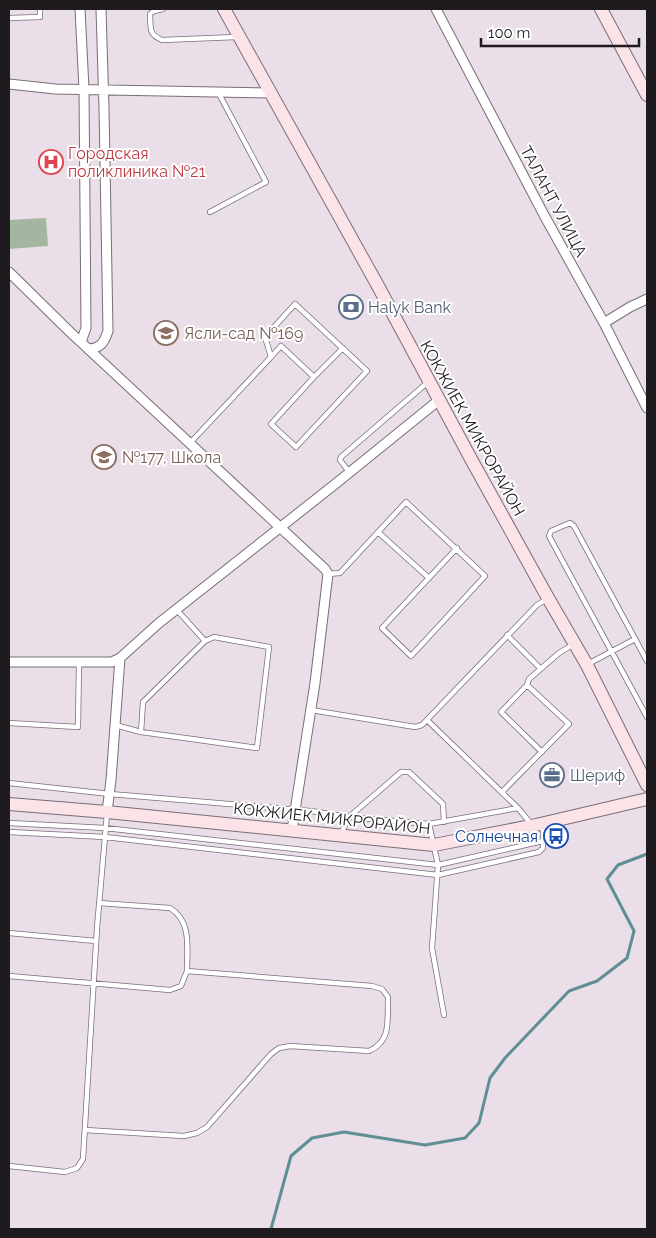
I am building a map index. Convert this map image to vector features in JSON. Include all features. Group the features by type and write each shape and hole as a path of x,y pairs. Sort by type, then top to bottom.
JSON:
{"street":[{"path":"80,9 84,89 85,346"},
{"path":"85,346 97,348 104,342 108,331 104,90 100,9"},
{"name":"КОКЖИЕК МИКРОРАЙОН","path":"224,9 272,93 548,598 587,665 647,785"},
{"name":"ТАЛАНТ УЛИЦА","path":"436,9 544,216 604,323 647,408"},
{"path":"601,9 647,95"},
{"path":"9,84 54,89 272,93"},
{"path":"9,272 85,346 281,527 328,574 311,710 292,830"},
{"path":"604,323 647,299"},
{"path":"9,662 112,662 120,658 176,609 350,473 439,400"},
{"path":"107,812 120,658"},
{"name":"КОКЖИЕК МИКРОРАЙОН","path":"9,804 341,834 434,845 647,800"}],"lane":[{"path":"9,18 40,17 40,9"},
{"path":"163,9 150,14 151,31 154,37 162,40 239,37"},
{"path":"210,212 266,182 218,91"},
{"path":"271,357 265,337 295,304 367,371 296,447 271,424 342,348"},
{"path":"190,443 281,346 314,377"},
{"path":"350,473 340,460 341,457 429,381"},
{"path":"328,574 340,573 406,502 457,548 485,576 411,656 382,628 457,548"},
{"path":"647,661 574,526 570,523 551,530 549,536 647,717"},
{"path":"378,533 429,578"},
{"path":"311,710 415,728 422,725 537,605 548,598"},
{"path":"176,609 205,640"},
{"path":"507,636 540,669"},
{"path":"115,725 141,732 257,748 269,647 214,637 205,640 143,702 141,732"},
{"path":"587,665 635,638"},
{"path":"542,752 501,712 527,685 529,679 574,644"},
{"path":"9,724 78,727 79,662"},
{"path":"502,792 569,724 527,685"},
{"path":"9,832 105,837 438,875 539,852 543,848 538,824 518,808 427,720"},
{"path":"341,834 349,817 401,772 409,772 443,804 444,822"},
{"path":"9,783 110,794 311,810 349,817 429,824 518,808"},
{"path":"9,1166 65,1172 77,1168 83,1159 96,941 105,837 104,828 107,812"},
{"path":"9,823 104,828 438,865 542,840"},
{"path":"429,824 438,865 432,948 444,1016"},
{"path":"9,976 170,990 180,986 187,971 187,936 184,924 178,913 170,908 99,903"},
{"path":"9,933 96,941"},
{"path":"85,1130 184,1136 197,1133 207,1127 271,1054 279,1048 290,1046 368,1051 377,1047 384,1040 388,998 382,989 372,986 187,971"}],"green space":[{"path":"46,218 48,246 9,249 9,220"}],"waterway":[{"path":"271,1229 291,1156 312,1138 344,1132 425,1145 465,1138 479,1123 490,1078 505,1058 569,991 597,981 627,958 634,931 607,879 618,865 647,854"}],"place":[{"name":"Городская поликлиника №21","path":"51,162"},
{"name":"Halyk Bank","path":"351,307"},
{"name":"Ясли-сад №169","path":"166,333"},
{"name":"№177, Школа","path":"104,457"},
{"name":"Шериф","path":"552,775"},
{"name":"Солнечная","path":"556,836"}]}
